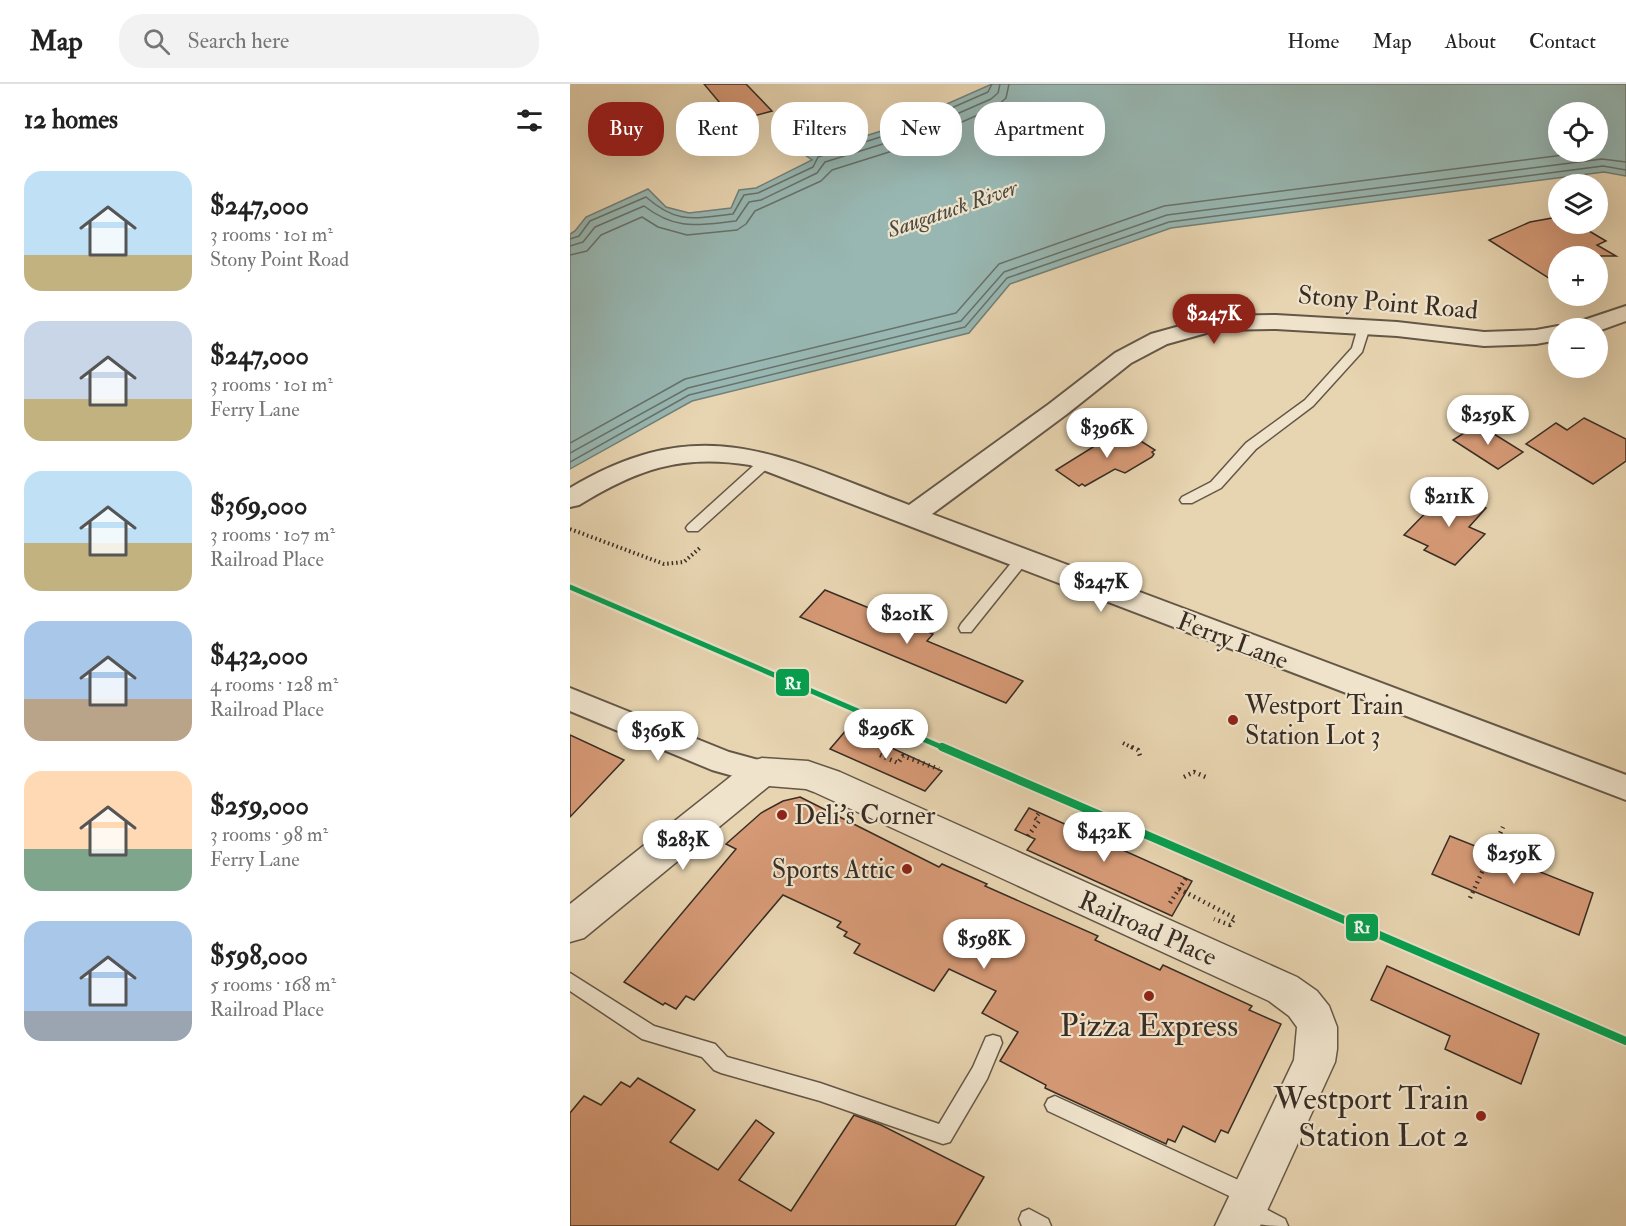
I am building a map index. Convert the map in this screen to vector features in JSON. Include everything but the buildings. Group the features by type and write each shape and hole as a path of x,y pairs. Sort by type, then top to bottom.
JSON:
{"street":[{"path":"1608,319 1626,313"},
{"name":"Stony Point Road","path":"911,516 1058,409 1123,358 1159,339 1215,323 1276,322 1364,327 1484,339 1548,335"},
{"name":"Ferry Lane","path":"570,499 620,472 674,454 721,451 767,460 1626,789"},
{"name":"Railroad Place","path":"570,699 723,762 762,772 808,775 827,782 1282,989 1307,1006 1316,1019 1318,1040 1314,1062 1253,1214"},
{"path":"570,926 762,772"}],"lane":[{"path":"1187,500 1216,485 1251,446 1309,403 1358,349 1364,327"},
{"path":"693,528 767,460"},
{"path":"966,628 1022,559"},
{"path":"570,981 649,1033 708,1050 721,1064 820,1092 943,1135 980,1073 993,1043"},
{"path":"1055,1105 1253,1214"}],"path":[{"path":"570,529 664,564 684,562 705,542"},
{"path":"1123,743 1138,750 1141,759"},
{"path":"880,755 897,763 903,756 939,769"},
{"path":"1184,777 1194,772 1208,778"},
{"path":"1028,836 1039,821 1035,818 1039,813"},
{"path":"1491,853 1503,827"},
{"path":"1470,898 1483,870"},
{"path":"1170,903 1186,878"},
{"path":"1179,889 1235,918 1230,925 1209,918"}],"water":[{"name":"Saugatuck River","path":"992,84 1626,84 1626,176 1604,172 1548,174 1548,179 1171,228 1010,284 969,333 692,401 570,469 570,234 586,217 648,189 666,207 689,213 731,208 739,190 756,188 812,160 806,156 868,156 868,135 880,131 880,156 962,156 962,102 951,102"}],"transit line":[{"name":"R1","path":"570,587 1626,1041"}],"place":[{"name":"Westport Train Station Lot 3","path":"1233,720"},
{"name":"Deli's Corner","path":"782,815"},
{"name":"Sports Attic","path":"907,869"},
{"name":"Pizza Express","path":"1149,996"},
{"name":"Westport Train Station Lot 2","path":"1481,1116"}]}
